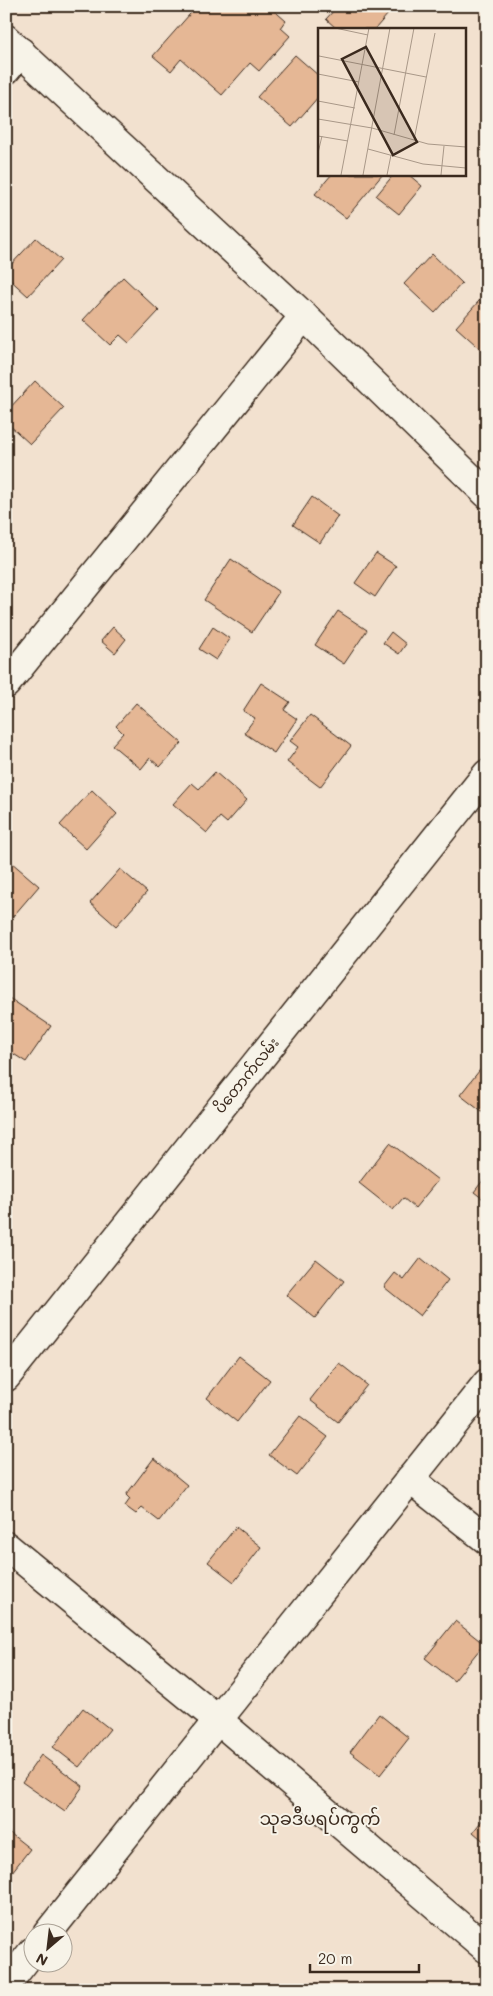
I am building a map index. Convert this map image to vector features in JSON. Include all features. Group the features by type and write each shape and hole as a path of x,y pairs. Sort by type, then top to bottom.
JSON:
{"street":[{"path":"11,54 304,316 487,494"},
{"path":"6,684 304,316"},
{"name":"ပိတောက်လမ်း","path":"6,1377 487,774"},
{"path":"55,1924 487,1383"},
{"path":"410,1479 487,1540"},
{"path":"6,1546 218,1720 487,1949"},
{"path":"6,1985 22,1965"}],"building":[{"path":"197,6 269,6 286,21 281,28 290,36 259,71 250,63 222,95 181,59 171,71 153,56"},
{"path":"338,6 395,6 376,28 336,28 326,19"},
{"path":"295,55 318,75 318,97 292,127 257,97"},
{"path":"331,175 382,175 346,218 315,194"},
{"path":"393,175 409,175 422,186 399,214 376,196"},
{"path":"36,238 61,260 28,296 6,276 6,270"},
{"path":"432,254 462,283 435,313 404,284"},
{"path":"123,277 159,311 129,343 120,335 110,345 83,320"},
{"path":"487,294 487,355 456,327"},
{"path":"35,381 64,408 30,444 6,422 6,412"},
{"path":"312,497 338,516 320,543 293,525"},
{"path":"6,509 11,514 6,519"},
{"path":"376,553 396,566 375,597 355,583"},
{"path":"231,559 279,592 252,632 204,600"},
{"path":"338,611 367,630 344,664 315,645"},
{"path":"113,627 126,639 115,653 101,641"},
{"path":"213,627 230,639 216,660 199,649"},
{"path":"391,632 406,644 399,654 383,643"},
{"path":"261,683 290,702 284,710 297,719 274,753 244,733 255,718 243,711"},
{"path":"136,703 182,743 160,767 150,758 141,769 112,745 123,733 116,726"},
{"path":"310,715 351,746 320,787 287,762 298,747 290,741"},
{"path":"215,772 247,800 227,823 220,817 207,833 173,804 192,783 199,789"},
{"path":"92,790 117,814 86,849 60,825"},
{"path":"11,862 39,886 9,921 6,919 6,867"},
{"path":"120,869 147,892 116,926 90,903"},
{"path":"6,996 51,1026 26,1062 6,1049"},
{"path":"487,1061 487,1116 460,1095"},
{"path":"390,1143 438,1180 415,1208 403,1198 393,1210 359,1183"},
{"path":"487,1175 487,1202 474,1192"},
{"path":"421,1258 448,1280 420,1316 384,1287 395,1273 404,1280"},
{"path":"316,1259 344,1281 315,1318 286,1295"},
{"path":"239,1356 270,1380 237,1422 207,1398"},
{"path":"339,1363 367,1385 338,1422 310,1400"},
{"path":"300,1416 328,1437 297,1476 269,1455"},
{"path":"154,1458 187,1485 159,1521 142,1508 136,1514 125,1506 130,1499 126,1495"},
{"path":"236,1527 261,1547 234,1582 208,1562"},
{"path":"455,1621 484,1644 454,1681 425,1658"},
{"path":"83,1708 110,1729 79,1767 53,1747"},
{"path":"379,1714 409,1738 380,1775 350,1752"},
{"path":"41,1755 83,1786 65,1812 22,1782"},
{"path":"487,1814 487,1844 473,1832"},
{"path":"6,1830 30,1849 8,1877 6,1876"}],"district":[{"name":"သုခဒီပရပ်ကွက်","path":"320,1818"}]}
